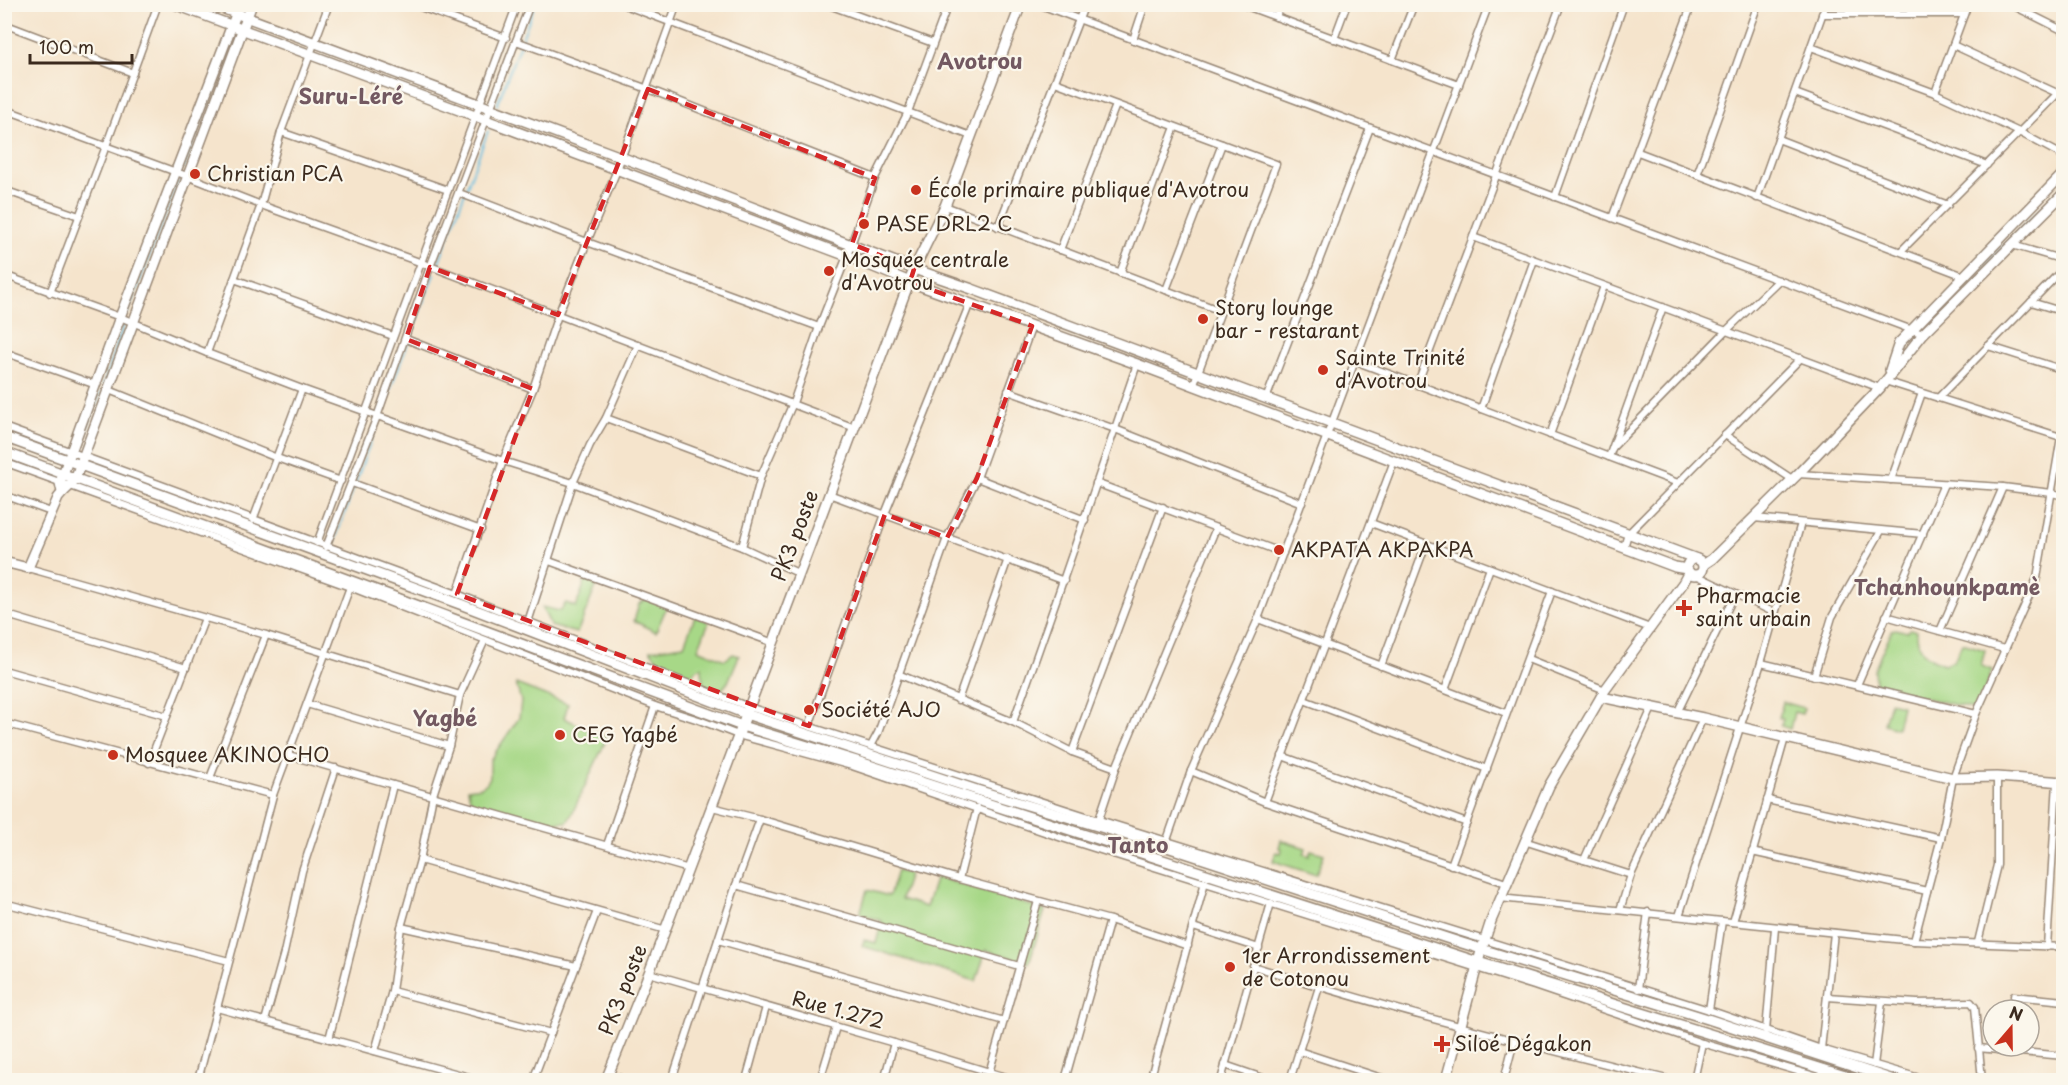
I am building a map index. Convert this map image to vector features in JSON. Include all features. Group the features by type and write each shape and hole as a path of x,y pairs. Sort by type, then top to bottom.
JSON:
{"street":[{"path":"50,292 158,4"},
{"path":"174,4 847,256 910,282 1137,364 1691,572 1775,613"},
{"path":"211,4 238,9 247,18 1700,562"},
{"path":"73,483 252,4"},
{"path":"207,353 261,205 281,132 329,4"},
{"path":"412,4 506,38"},
{"path":"317,543 517,4"},
{"path":"326,547 378,414 430,267 530,4"},
{"path":"622,4 971,136"},
{"path":"457,594 503,461 533,389 558,315 617,171 677,4"},
{"path":"826,4 933,44"},
{"path":"742,547 761,476 793,403 875,178 908,112 948,4"},
{"name":"PK3 poste","path":"607,1078 650,974 914,269 945,206 1020,4"},
{"path":"1038,4 1923,334"},
{"path":"998,227 1085,4"},
{"path":"1133,39 1145,4"},
{"path":"1241,4 1459,85"},
{"path":"1276,17 1281,4"},
{"path":"1334,39 1347,4"},
{"path":"1392,60 1414,4"},
{"path":"1167,840 1191,771 1258,619 1489,4"},
{"path":"1417,385 1561,4"},
{"path":"1556,197 1624,4"},
{"path":"1612,218 1692,4"},
{"path":"1697,175 1758,4"},
{"path":"1757,198 1826,4"},
{"path":"1935,93 1968,4"},
{"path":"2010,4 2064,30"},
{"path":"28,568 62,483 120,317 238,9"},
{"path":"1822,14 1964,14"},
{"path":"4,24 133,73"},
{"path":"516,41 648,89 875,178"},
{"path":"1953,45 2057,93"},
{"path":"1811,47 1935,93 2019,132 2064,156"},
{"path":"1055,82 1276,164 1193,386"},
{"path":"1901,251 2064,87"},
{"path":"1795,93 1987,165"},
{"path":"1060,250 1116,105"},
{"path":"5,110 422,263 855,428"},
{"path":"1120,273 1175,126"},
{"path":"1266,399 1370,128"},
{"path":"281,132 448,190"},
{"path":"1778,139 1948,205"},
{"path":"1166,290 1222,144"},
{"path":"1638,152 1964,276"},
{"path":"1884,382 1899,343 2064,173"},
{"path":"4,190 79,216"},
{"path":"459,193 819,327"},
{"path":"1446,1080 1483,945 1506,883 1549,786 1603,693 1691,572 1689,562 1712,559 1754,518 1884,382 1923,334 2064,193"},
{"path":"945,206 1221,311"},
{"path":"1473,237 1801,358 2062,437 2037,578 1976,714 1953,778 1941,838 1914,941"},
{"path":"2012,245 2064,260"},
{"path":"1481,409 1534,260"},
{"path":"1938,398 2064,268"},
{"path":"4,275 120,317 302,389 378,414 503,461 573,483 742,547 800,574"},
{"path":"234,279 393,336"},
{"path":"1613,447 1779,280"},
{"path":"1550,435 1604,285"},
{"path":"2031,302 2064,312"},
{"path":"809,726 885,514 970,303"},
{"path":"1609,457 1663,307"},
{"path":"871,746 878,733 947,538 977,478 1032,326"},
{"path":"406,339 533,389"},
{"path":"528,622 573,483 590,445 606,418 638,345"},
{"path":"1988,346 2064,370"},
{"path":"4,351 96,385"},
{"path":"1624,548 1628,534 1801,358"},
{"path":"1355,361 1678,483"},
{"path":"1013,722 1064,581 1137,364"},
{"path":"254,520 302,389"},
{"path":"109,390 277,458 341,481"},
{"path":"1008,392 1115,429 1302,503"},
{"path":"1891,480 1922,393"},
{"path":"606,418 761,476"},
{"path":"4,428 70,457"},
{"path":"1725,435 1795,476 2003,487 2064,496"},
{"path":"4,437 190,495 457,594 747,711 809,726 1167,840 1894,1080"},
{"path":"4,452 62,483 73,483 350,587 655,706 699,720 860,762 1477,965 1702,1043 1828,1080"},
{"path":"82,461 747,711 976,790 1483,945 1709,1010 1821,1049 1926,1080"},
{"path":"1265,802 1394,461"},
{"path":"4,462 62,483 73,483 740,730 1062,838 1858,1080"},
{"path":"977,478 1085,520"},
{"path":"352,483 481,530"},
{"path":"1096,483 1283,553"},
{"path":"1857,685 1944,484"},
{"path":"1940,631 2003,487"},
{"path":"829,494 1064,581"},
{"path":"4,495 51,512"},
{"path":"1072,752 1162,507"},
{"path":"1754,518 1923,534"},
{"path":"1371,523 1650,628"},
{"path":"1679,916 1761,663 1801,523"},
{"path":"1099,819 1116,768 1216,528"},
{"path":"1814,676 1832,616 1881,531"},
{"path":"1381,666 1426,544"},
{"path":"958,700 1008,559"},
{"path":"549,561 774,643"},
{"path":"4,562 266,635 460,695"},
{"path":"1445,690 1490,568"},
{"path":"198,1080 273,795 350,587"},
{"path":"1451,865 1552,591"},
{"path":"1677,713 1735,594"},
{"path":"4,614 186,668"},
{"path":"1886,616 2004,649"},
{"path":"149,763 205,618"},
{"path":"1258,619 1506,713"},
{"path":"210,778 266,635"},
{"path":"375,1051 392,991 401,927 420,860 433,795 449,746 460,695 486,639"},
{"path":"1528,659 1603,693 1652,708 1953,778 1997,777 2060,782 2047,947"},
{"path":"1761,663 1976,714"},
{"path":"4,670 167,716"},
{"path":"898,674 1013,722 1072,752 1116,768"},
{"path":"1304,700 1487,769"},
{"path":"307,704 449,746"},
{"path":"607,845 655,706"},
{"path":"1584,860 1652,708"},
{"path":"1620,910 1631,876 1702,718"},
{"path":"4,723 273,795"},
{"path":"1733,922 1785,738"},
{"path":"288,756 689,869"},
{"path":"1282,756 1467,823"},
{"path":"265,1021 284,953 302,871 336,768"},
{"path":"1191,771 1265,802 1506,883"},
{"path":"1978,942 1997,865 1997,777"},
{"path":"329,1039 393,785"},
{"path":"1767,800 1941,838"},
{"path":"712,807 1110,920 1188,946"},
{"path":"960,879 977,808"},
{"path":"672,1080 760,819"},
{"path":"1524,841 1631,876"},
{"path":"1752,852 1927,891"},
{"path":"420,860 666,930"},
{"path":"1150,1080 1205,882"},
{"path":"736,885 1019,966"},
{"path":"1500,898 1914,941 2064,947"},
{"path":"989,1073 1038,901"},
{"path":"4,903 230,962"},
{"path":"1221,1080 1271,903"},
{"path":"534,1080 597,911"},
{"path":"1638,989 1648,912"},
{"path":"1065,1080 1110,920"},
{"path":"1709,1010 1722,921"},
{"path":"401,927 576,966"},
{"path":"1193,927 1259,948"},
{"path":"1766,1030 1775,928"},
{"path":"1821,1049 1834,933"},
{"path":"718,940 1004,1020"},
{"path":"1253,966 1461,1027 1671,1080"},
{"name":"Rue 1.272","path":"650,974 1016,1080"},
{"path":"1290,1080 1319,987"},
{"path":"392,991 551,1033"},
{"path":"2014,996 2064,1001"},
{"path":"1827,997 1882,1002 1971,1002 1975,1007 1982,1080"},
{"path":"1874,1065 1882,1002"},
{"path":"746,1080 766,1007"},
{"path":"217,1008 480,1080"},
{"path":"820,1080 836,1027"},
{"path":"1504,1080 1514,1041"},
{"path":"884,1080 894,1043"},
{"path":"1694,1080 1702,1043"},
{"path":"1978,1048 2064,1056"},
{"path":"1299,1052 1388,1080"},
{"path":"1225,1065 1269,1080"},
{"path":"441,1080 443,1070"},
{"path":"607,1078 628,1080"}],"highlighted area":[{"path":"648,89 875,178 852,244 914,269 910,282 1032,326 977,478 947,538 885,514 809,726 457,594 533,389 406,339 430,267 558,315"}],"green space":[{"path":"586,579 597,584 577,633 551,626 542,607 560,611 566,603 576,607"},
{"path":"648,598 667,606 656,632 634,621 639,604"},
{"path":"695,616 709,622 698,649 725,660 733,654 739,656 728,682 719,693 703,686 702,667 695,670 688,681 664,668 650,650 684,645"},
{"path":"1910,629 1917,631 1918,643 1924,652 1932,659 1944,664 1954,661 1962,643 1985,650 1981,666 1992,670 1978,710 1899,692 1899,689 1875,683 1874,670 1892,630 1907,632"},
{"path":"516,684 568,704 564,718 607,738 567,822 552,822 473,803 469,795 468,789 481,787 487,783 490,777 490,760 519,718 521,701"},
{"path":"1783,702 1804,708 1802,714 1794,712 1790,729 1781,726 1783,719 1779,718"},
{"path":"1890,702 1902,705 1897,728 1884,724"},
{"path":"1281,840 1306,848 1304,854 1309,856 1311,850 1324,854 1316,875 1273,861 1276,852 1281,853 1282,849 1279,848"},
{"path":"897,871 909,874 901,899 926,907 936,877 1045,910 1029,963 986,950 976,981 862,946 864,940 876,943 882,921 860,914 867,890 889,896"}],"waterway":[{"path":"244,9 246,4"},
{"path":"497,105 535,4"},
{"path":"184,167 235,32"},
{"path":"438,264 488,131"},
{"path":"127,314 180,177"},
{"path":"1944,306 2064,185"},
{"path":"385,403 434,274"},
{"path":"103,386 124,324"},
{"path":"1904,346 1914,337"},
{"path":"86,430 101,392"},
{"path":"332,548 376,426"}],"place":[{"name":"Christian PCA","path":"195,174"},
{"name":"École primaire publique d'Avotrou","path":"916,190"},
{"name":"PASE DRL2 C","path":"864,224"},
{"name":"Mosquée centrale d'Avotrou","path":"829,271"},
{"name":"Story lounge bar - restarant","path":"1203,319"},
{"name":"Sainte Trinité d'Avotrou","path":"1323,370"},
{"name":"AKPATA AKPAKPA","path":"1279,550"},
{"name":"Pharmacie saint urbain","path":"1684,608"},
{"name":"Société AJO","path":"809,710"},
{"name":"CEG Yagbé","path":"560,735"},
{"name":"Mosquee AKINOCHO","path":"113,755"},
{"name":"1er Arrondissement de Cotonou","path":"1230,967"},
{"name":"Siloé Dégakon","path":"1442,1044"}],"district":[{"name":"Avotrou","path":"980,62"},
{"name":"Suru-Léré","path":"351,97"},
{"name":"Tchanhounkpamè","path":"1947,588"},
{"name":"Yagbé","path":"445,719"},
{"name":"Tanto","path":"1138,846"}]}
